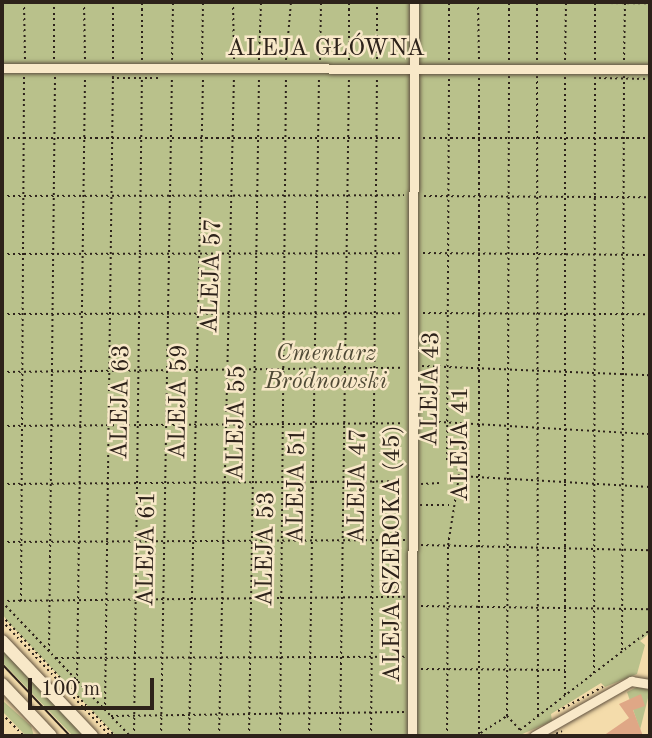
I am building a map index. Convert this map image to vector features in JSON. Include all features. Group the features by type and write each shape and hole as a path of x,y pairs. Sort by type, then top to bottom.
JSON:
{"main road":[{"path":"2,641 92,736"},
{"path":"2,684 51,736"}],"street":[{"name":"ALEJA SZEROKA (45)","path":"412,736 414,2"},
{"name":"ALEJA GŁÓWNA","path":"2,68 54,65 85,69 320,69 377,65 414,73 449,69 650,69"},
{"path":"534,736 631,681 650,684"}],"path":[{"path":"20,601 24,2"},
{"path":"49,651 54,2"},
{"path":"77,681 84,2"},
{"path":"105,710 113,2"},
{"name":"ALEJA 63","path":"134,736 142,2"},
{"path":"151,2 195,2"},
{"name":"ALEJA 61","path":"161,736 173,2"},
{"name":"ALEJA 59","path":"189,736 197,312 202,194 203,2"},
{"name":"ALEJA 57","path":"219,736 223,425 233,138 233,2"},
{"name":"ALEJA 55","path":"249,736 261,2"},
{"name":"ALEJA 53","path":"280,736 288,315 286,69 291,2"},
{"path":"320,2 650,3"},
{"name":"ALEJA 51","path":"309,736 320,2"},
{"path":"349,2 349,62"},
{"name":"ALEJA 47","path":"371,736 379,313 377,2"},
{"name":"ALEJA 43","path":"447,736 450,505 458,505 459,475 457,465 447,460 449,2"},
{"name":"ALEJA 41","path":"478,2 478,735"},
{"path":"509,2 505,368 507,716 520,730 650,630"},
{"path":"537,2 538,716"},
{"path":"565,695 566,2"},
{"path":"594,673 595,3"},
{"path":"622,650 625,3"},
{"path":"340,736 349,78"},
{"path":"2,138 650,138"},
{"path":"2,196 348,194 650,197"},
{"path":"2,254 650,255"},
{"path":"2,314 650,314"},
{"path":"2,372 378,370 449,365 650,375"},
{"path":"2,426 377,424 447,421 650,434"},
{"path":"459,475 650,487"},
{"path":"2,484 283,481 440,483"},
{"path":"413,505 450,505"},
{"path":"2,542 373,540 449,545 650,550"},
{"path":"2,601 373,597 447,606 650,609"},
{"path":"2,601 130,736"},
{"path":"2,616 113,736"},
{"path":"2,621 113,736"},
{"path":"56,658 413,656"},
{"path":"413,669 565,670"},
{"path":"111,716 413,712"},
{"path":"2,714 24,736"},
{"path":"478,735 507,716"}],"green space":[{"name":"Cmentarz Bródnowski","path":"2,2 650,2 650,633 640,641 645,645 637,674 605,687 601,683 551,714 552,721 518,736 116,736 7,621 2,613"},
{"path":"2,648 85,736 73,736 2,662"},
{"path":"637,687 650,690 640,730 627,692"},
{"path":"2,700 31,726 34,736 26,736 2,711"}],"building":[{"path":"641,694 645,706 633,710 643,736 603,736 629,718 619,704"}],"tram line":[{"path":"2,664 70,736"}]}
